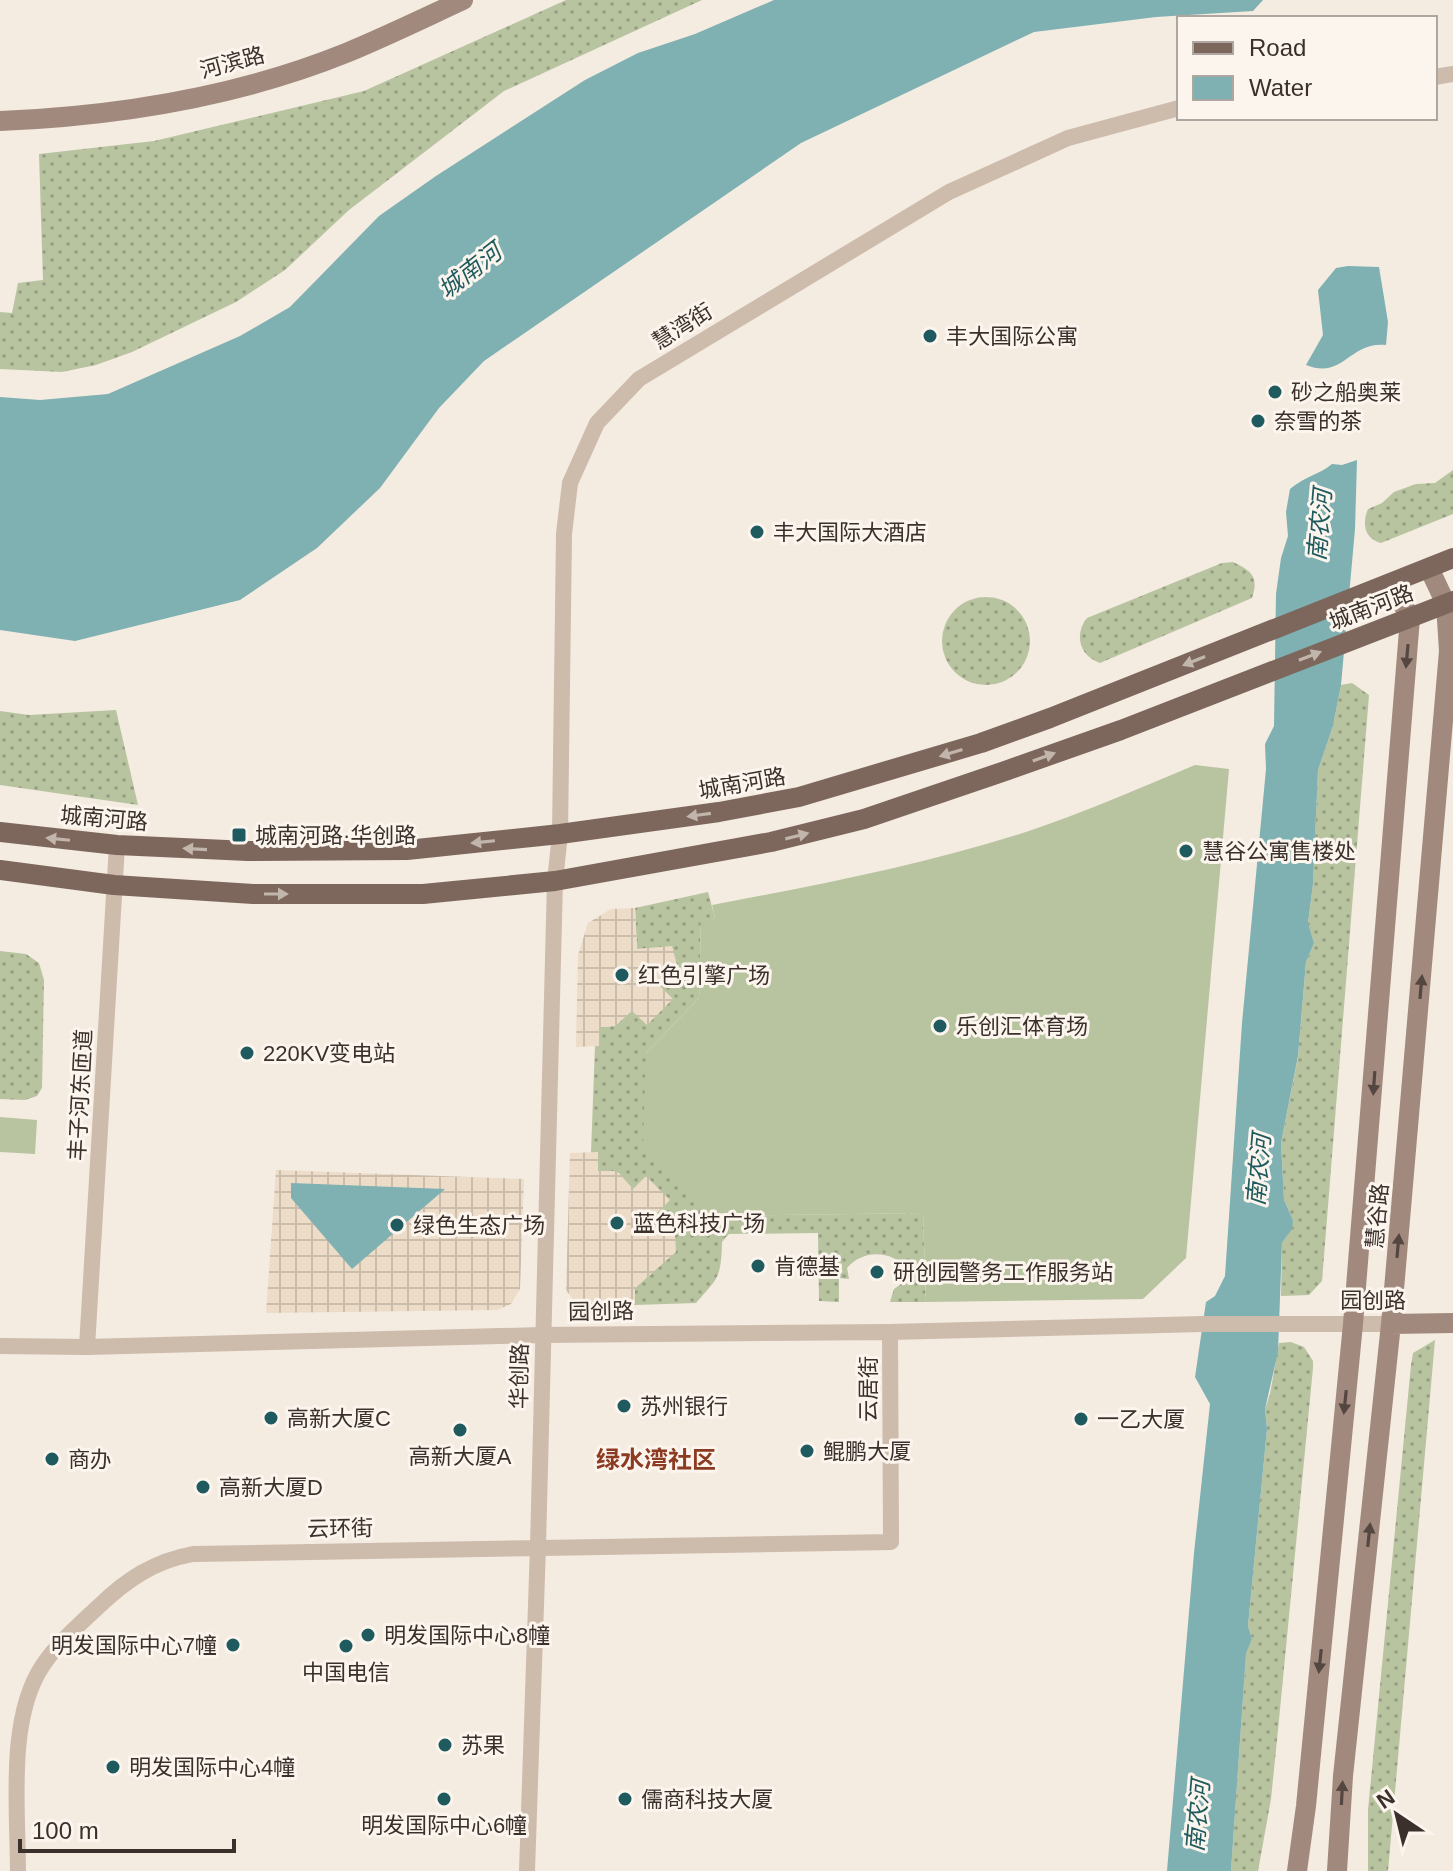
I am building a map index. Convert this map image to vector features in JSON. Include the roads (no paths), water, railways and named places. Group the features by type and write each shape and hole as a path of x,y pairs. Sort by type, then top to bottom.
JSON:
{"main road":[{"name":"河滨路","path":"0,121 69,118 155,106 257,82 344,53 463,0"},
{"name":"城南河路","path":"0,832 117,845 335,852 407,850 560,834 732,810 799,797 981,743 1453,558"},
{"name":"慧谷路","path":"1337,1871 1343,1776 1391,1324 1449,651 1450,602 1429,568"},
{"path":"1392,583 1410,618"},
{"name":"城南河路","path":"0,870 114,885 253,894 423,894 555,881 771,842 864,819 1121,730 1450,602"},
{"name":"慧谷路","path":"1297,1871 1353,1324 1410,618"},
{"name":"园创路","path":"1391,1324 1453,1323"}],"street":[{"name":"慧湾街","path":"555,881 560,834 564,534 570,483 597,423 639,379 949,192 1068,138 1177,109"},
{"name":"丰子河东匝道","path":"87,1347 117,845"},
{"name":"华创路","path":"527,1871 555,881"},
{"name":"园创路","path":"0,1346 87,1347 542,1335 890,1332 1203,1324 1391,1324"},
{"name":"云居街","path":"890,1332 891,1542"},
{"name":"云环街","path":"18,1871 19,1747 21,1717 29,1693 43,1666 66,1639 120,1587 169,1558 193,1554 538,1546 668,1547 891,1542"}],"water":[{"name":"城南河","path":"774,0 1263,0 1253,11 1156,17 1034,32 801,143 484,361 439,408 380,488 317,548 240,600 75,641 0,630 0,397 40,400 108,394 240,336 290,307 379,216 585,80 638,53 695,34"},
{"path":"1379,267 1388,322 1386,345 1363,349 1329,368 1306,365 1323,335 1318,290 1336,268"},
{"name":"南农河","path":"1357,460 1355,529 1341,685 1333,726 1318,770 1313,884 1308,923 1314,943 1306,962 1298,1056 1281,1143 1284,1200 1293,1220 1292,1229 1282,1243 1278,1352 1265,1409 1267,1429 1248,1626 1252,1639 1246,1654 1231,1871 1167,1871 1210,1404 1195,1377 1206,1302 1215,1296 1225,1276 1242,1023 1266,769 1265,744 1274,726 1276,594 1288,536 1286,512 1290,489 1332,464 1342,465"},
{"path":"291,1183 445,1189 352,1269 291,1198"}],"place":[{"name":"丰大国际公寓","path":"930,336"},
{"name":"砂之船奥莱","path":"1275,392"},
{"name":"奈雪的茶","path":"1258,421"},
{"name":"丰大国际大酒店","path":"757,532"},
{"name":"城南河路·华创路","path":"239,835"},
{"name":"慧谷公寓售楼处","path":"1186,851"},
{"name":"红色引擎广场","path":"622,975"},
{"name":"乐创汇体育场","path":"940,1026"},
{"name":"220KV变电站","path":"247,1053"},
{"name":"蓝色科技广场","path":"617,1223"},
{"name":"绿色生态广场","path":"397,1225"},
{"name":"肯德基","path":"758,1266"},
{"name":"研创园警务工作服务站","path":"877,1272"},
{"name":"苏州银行","path":"624,1406"},
{"name":"高新大厦C","path":"271,1418"},
{"name":"一乙大厦","path":"1081,1419"},
{"name":"高新大厦A","path":"460,1430"},
{"name":"鲲鹏大厦","path":"807,1451"},
{"name":"商办","path":"52,1459"},
{"name":"高新大厦D","path":"203,1487"},
{"name":"明发国际中心8幢","path":"368,1635"},
{"name":"明发国际中心7幢","path":"233,1645"},
{"name":"中国电信","path":"346,1646"},
{"name":"苏果","path":"445,1745"},
{"name":"明发国际中心4幢","path":"113,1767"},
{"name":"明发国际中心6幢","path":"444,1799"},
{"name":"儒商科技大厦","path":"625,1799"}],"district":[{"name":"绿水湾社区","path":"656,1460"}]}
